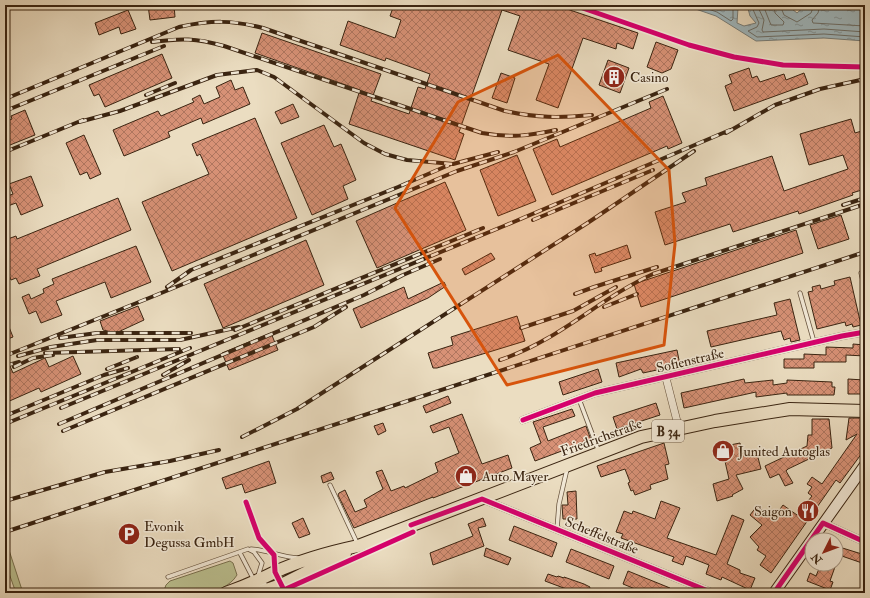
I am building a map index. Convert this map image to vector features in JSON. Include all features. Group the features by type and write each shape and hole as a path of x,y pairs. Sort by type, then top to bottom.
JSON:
{"main road":[{"name":"Friedrichstraße","path":"257,590 275,572 313,558 358,546 641,437 790,409 865,411"},
{"name":"Friedrichstraße","path":"257,590 281,585 338,558 358,546"},
{"name":"B 34","path":"226,593 257,590"}],"street":[{"name":"Sofienstraße","path":"523,420 617,388 666,378 814,342 865,332"},
{"path":"666,378 679,429"},
{"path":"774,593 865,465"},
{"name":"Scheffelstraße","path":"482,499 713,593"},
{"path":"823,523 865,542"}],"lane":[{"path":"574,5 689,45 734,57 783,65 865,67"},
{"path":"861,273 865,289"},
{"path":"800,293 814,342"},
{"path":"579,400 600,453"},
{"path":"557,529 559,504 568,464"},
{"path":"330,485 358,546"},
{"path":"168,577 248,549 262,550 289,558 313,558"},
{"path":"248,549 254,552 262,563 257,590"},
{"path":"240,553 257,590"}],"highlighted area":[{"path":"558,55 669,170 675,244 664,345 507,385 395,208 458,102"}],"green space":[{"path":"5,541 23,593 16,593 5,562"},
{"path":"230,561 233,563 237,575 223,588 203,593 163,593 166,585 170,581"}],"water":[{"path":"684,5 736,5 738,8 737,23 744,26 756,23 750,16 747,5 787,5 797,13 806,5 865,5 865,41 824,38 756,41 716,16"}],"building":[{"path":"148,5 174,5 175,17 150,20"},
{"path":"394,5 555,5 638,33 633,49 617,43 616,49 583,38 558,108 536,100 549,64 508,50 520,16 502,10 459,132 464,134 455,160 349,124 360,90 255,53 262,33 381,74 371,101 409,114 418,87 425,89 430,74 386,58 385,61 340,45 348,21 395,38 401,20 390,16"},
{"path":"128,10 136,29 121,34 119,27 99,35 95,23"},
{"path":"656,42 678,50 671,69 662,73 647,67"},
{"path":"162,54 172,78 105,107 99,94 94,96 89,85"},
{"name":"Casino","path":"608,60 629,68 620,93 599,85"},
{"path":"749,68 752,78 757,76 760,82 784,74 786,80 804,73 808,84 734,111 725,86 732,83 729,75"},
{"path":"501,73 515,78 507,103 492,98"},
{"path":"231,80 235,90 243,87 250,104 203,124 201,118 168,132 170,137 124,156 113,130 158,111 161,116 194,102 192,99 200,95 204,104 220,97 216,87"},
{"path":"663,96 682,143 668,149 667,146 552,195 533,149 557,139 560,147 651,108 649,102"},
{"path":"293,104 299,117 281,124 275,112"},
{"path":"25,110 35,135 5,147 5,122 12,119 11,116"},
{"path":"255,118 297,218 172,271 142,202 209,174 200,154 197,156 192,144"},
{"path":"851,119 855,133 865,130 865,189 852,193 853,195 799,214 798,211 733,232 730,224 665,245 655,212 686,202 682,193 707,185 705,178 772,156 784,191 848,169 843,155 809,165 800,134"},
{"path":"324,125 334,147 341,144 356,180 343,186 348,199 312,215 281,143"},
{"path":"84,135 101,174 90,179 87,172 80,175 66,143"},
{"path":"517,155 536,201 498,216 480,170"},
{"path":"31,176 43,206 21,215 16,203 5,207 5,197 13,194 9,184"},
{"path":"445,182 466,230 377,268 356,221"},
{"path":"118,198 131,230 37,269 40,276 19,284 16,278 11,280 5,266 5,240 16,236 17,239"},
{"path":"841,215 849,239 818,249 810,225"},
{"path":"796,230 803,253 641,307 634,284"},
{"path":"306,240 324,285 223,328 204,284"},
{"path":"627,245 631,258 601,268 602,271 595,273 589,255 595,253 596,256"},
{"path":"136,246 151,282 111,298 105,282 56,301 62,315 41,323 36,311 29,314 22,297 29,294 31,299 44,293 43,289 54,284 52,279"},
{"path":"491,253 495,259 465,275 462,269"},
{"path":"850,277 861,325 853,327 852,324 846,326 845,322 817,329 808,292 813,291 812,287 820,285 821,289 835,285 834,281"},
{"path":"444,282 446,286 428,298 361,328 353,309 404,287 408,299"},
{"path":"790,299 800,340 791,342 790,338 784,340 781,331 711,347 707,331 777,315 774,303"},
{"path":"138,306 144,320 116,333 103,330 100,321"},
{"path":"517,316 525,341 433,368 428,353 453,345 451,337"},
{"path":"5,317 13,337 5,340"},
{"path":"271,333 278,350 229,370 222,353"},
{"path":"853,344 865,345 865,356 846,355 846,362 814,362 814,368 784,368 784,359 804,359 804,354 826,355 826,347 853,348"},
{"path":"677,350 680,365 643,373 641,369 619,377 616,363"},
{"path":"73,356 81,374 41,392 39,388 5,403 5,369 10,366 13,373 45,358 49,367"},
{"path":"598,369 602,382 563,395 559,382"},
{"path":"744,379 745,383 773,380 773,385 787,383 787,380 832,382 832,387 835,387 834,395 787,395 787,393 756,397 756,392 684,408 681,393"},
{"path":"848,379 864,380 864,394 848,394"},
{"path":"448,396 451,403 426,413 423,406"},
{"path":"656,403 660,415 617,429 613,417"},
{"path":"572,409 575,416 543,427 548,441 586,426 591,440 535,461 530,448 541,443 533,422"},
{"path":"462,414 482,464 508,455 512,468 354,528 338,495 339,493 345,490 355,512 367,507 364,500 383,489 376,472 382,470 391,491 404,486 405,488 438,472 435,463 459,453 449,427 433,433 430,426"},
{"path":"849,418 865,418 865,449 840,483 836,480 771,573 760,565 766,556 757,550 759,547 750,537 762,525 750,515 757,506 773,519 783,505 797,515 812,496 808,493 812,487 807,484 812,477 822,484 857,434 846,440"},
{"path":"812,419 829,419 832,448 788,469 786,471 793,483 785,486 779,474 770,478 765,466 807,446 808,435 812,435"},
{"path":"383,423 386,431 378,435 374,426"},
{"path":"664,443 669,464 665,465 668,479 650,485 651,489 635,495 633,490 631,491 628,483 630,482 625,469 601,477 597,466"},
{"path":"740,443 742,453 756,450 761,469 736,475 743,489 732,495 733,496 717,501 713,484 729,479 724,457 717,459 715,448"},
{"path":"269,461 276,483 245,493 242,484 226,489 222,478"},
{"path":"331,472 334,479 323,483 321,476"},
{"path":"576,491 577,519 563,519 562,505 568,505 567,492"},
{"path":"661,501 680,508 667,538 716,555 732,515 744,520 727,564 740,570 740,573 755,578 750,590 722,577 721,580 706,574 709,565 686,556 683,565 672,561 674,557 621,538 623,534 616,532 624,511 632,514 633,511 655,519"},
{"path":"303,518 310,534 299,538 292,523"},
{"path":"483,518 486,526 478,528 484,546 433,565 430,553 473,536 468,524"},
{"path":"514,526 557,543 552,557 509,540"},
{"path":"486,548 511,558 508,565 484,556"},
{"path":"844,548 865,555 865,564 844,557"},
{"path":"571,549 614,566 609,579 566,562"},
{"path":"628,571 670,588 668,593 645,593 623,584"},
{"path":"818,572 833,572 830,581 833,582 830,590 807,581 810,573 816,576"},
{"path":"548,574 557,577 564,577 584,584 590,587 588,593 577,593 545,581"}],"railway":[{"path":"5,99 179,27 212,22 231,22 263,28 505,111 548,117 592,115"},
{"path":"152,42 188,40 205,41 224,46 482,133 519,136 556,130"},
{"path":"5,111 164,46"},
{"path":"79,122 120,111 217,75 257,70 274,77 364,143 385,154 407,160 453,164 498,152"},
{"path":"726,133 775,105 820,89 865,79"},
{"path":"146,95 175,83"},
{"path":"5,356 457,171 514,152 667,89"},
{"path":"5,152 83,120"},
{"path":"61,408 504,226 730,130"},
{"path":"242,437 297,409 589,222 694,151"},
{"path":"167,287 191,270 449,165"},
{"path":"533,220 653,170"},
{"path":"843,205 865,198"},
{"path":"500,360 522,352 541,342 614,295 653,274 865,204"},
{"path":"235,330 483,228"},
{"path":"5,532 865,252"},
{"path":"59,424 364,295 403,275 440,259"},
{"path":"575,294 657,267"},
{"path":"521,328 573,311 616,287"},
{"path":"604,307 637,294"},
{"path":"63,431 314,327 346,307"},
{"path":"18,356 51,347 97,340 180,340 239,327"},
{"path":"60,338 97,333 191,333"},
{"path":"5,424 190,348"},
{"path":"45,353 179,349"},
{"path":"14,367 33,358 53,355"},
{"path":"107,369 137,357"},
{"path":"163,375 189,360"},
{"path":"5,366 19,362"},
{"path":"5,416 104,375 128,368"},
{"path":"5,501 105,472 170,461 219,450"}],"cycle path":[{"path":"574,5 689,45 734,57 783,65 865,67"},
{"path":"523,420 595,393 865,332"},
{"path":"411,525 482,499 713,593"},
{"path":"246,502 259,538 274,555 275,572 284,590"},
{"path":"774,593 823,523 865,542"},
{"path":"277,593 413,532"}],"place":[{"name":"Casino","path":"614,77"},
{"name":"Junited Autoglas","path":"723,451"},
{"name":"Auto Mayer","path":"466,476"},
{"name":"Saigon","path":"808,511"},
{"name":"Evonik Degussa GmbH","path":"129,534"}]}
